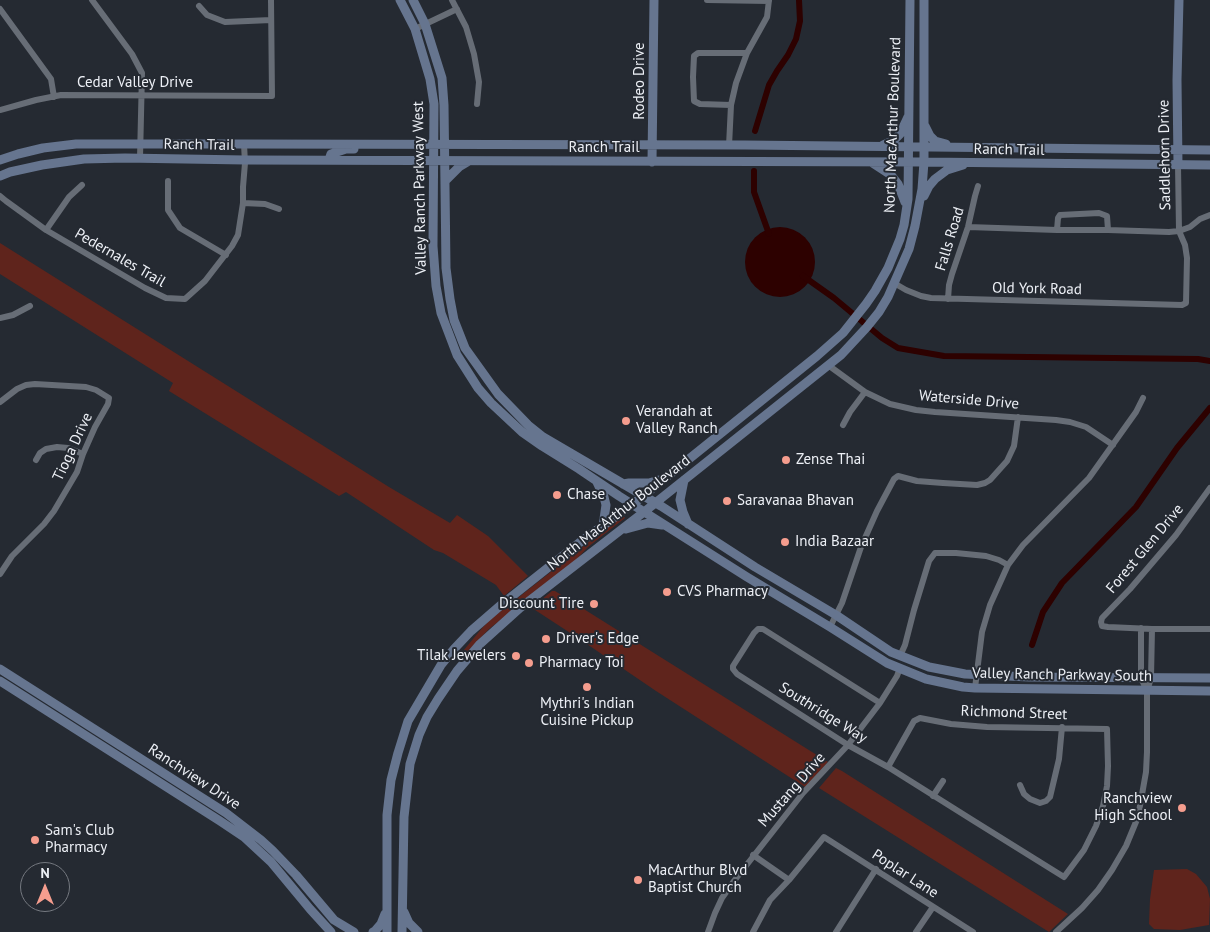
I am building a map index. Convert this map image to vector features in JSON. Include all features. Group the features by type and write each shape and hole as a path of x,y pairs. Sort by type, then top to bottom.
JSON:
{"main road":[{"name":"Valley Ranch Parkway West","path":"400,0 415,29 430,78 434,104 433,178 436,286 441,313 450,339 462,364 478,388 506,418 534,441 632,504"},
{"name":"Valley Ranch Parkway West","path":"413,0 425,24 442,78 446,268 454,320 465,348 498,394 528,426 543,437 642,496"},
{"name":"Rodeo Drive","path":"652,162 654,0"},
{"name":"North MacArthur Boulevard","path":"387,932 387,815 391,780 408,721 441,665 471,631 500,606 632,504 817,356 843,332 875,291 900,240 908,199 910,0"},
{"name":"North MacArthur Boulevard","path":"402,932 404,817 410,764 428,717 457,671 480,644 520,608 828,365 853,343 879,312 909,249 922,189 924,162 924,0"},
{"name":"Saddlehorn Drive","path":"1178,165 1177,80 1179,0"},
{"path":"871,147 894,140 900,134 910,115"},
{"path":"923,119 927,130 935,141 956,147"},
{"name":"Ranch Trail","path":"0,160 44,148 76,144 785,146 1210,150"},
{"path":"329,160 331,154 346,149 363,149 379,144"},
{"path":"785,146 785,162"},
{"path":"1044,164 1045,148"},
{"name":"Ranch Trail","path":"0,176 42,165 84,159 140,158 1210,165"},
{"path":"410,160 427,169 433,178"},
{"path":"445,181 458,167 470,160"},
{"path":"871,162 891,175 898,184 904,196 906,210"},
{"path":"918,213 929,186 947,170 968,163"},
{"path":"439,301 450,299"},
{"path":"750,410 758,421"},
{"path":"506,418 514,411"},
{"path":"623,484 649,483 664,478"},
{"path":"684,480 680,500 688,524"},
{"path":"597,482 606,505 603,526"},
{"name":"Valley Ranch Parkway South","path":"642,496 891,652 929,667 976,675 1210,678"},
{"name":"Valley Ranch Parkway South","path":"632,504 886,662 926,679 975,688 1210,691"},
{"path":"620,530 648,524 666,526"},
{"path":"747,577 755,567"},
{"path":"448,656 457,671"},
{"path":"441,665 457,671"},
{"name":"Ranchview Drive","path":"0,669 226,813 244,837 272,862 310,909 332,932"},
{"name":"Ranchview Drive","path":"0,681 220,821 232,823 273,851 296,874 334,920 354,932"},
{"path":"220,821 226,813"},
{"path":"373,932 381,924 388,907"},
{"path":"403,907 409,923 418,932"}],"street":[{"path":"92,0 132,54 142,73 140,158"},
{"path":"199,6 207,15 225,22 272,20 271,0"},
{"path":"452,0 466,27 474,54 479,82 477,104"},
{"path":"707,0 769,0 767,17 747,53 730,105 729,146"},
{"path":"0,8 51,79 54,97"},
{"path":"415,29 457,9"},
{"name":"Cedar Valley Drive","path":"0,110 61,95 272,96 272,20"},
{"path":"730,105 700,104 694,101 694,56 698,53 747,53"},
{"name":"Pedernales Trail","path":"0,196 46,230 145,288 166,298 185,299 205,281 226,255 238,235 243,203 244,144"},
{"name":"Saddlehorn Drive","path":"1178,165 1180,231 1187,258 1186,303 1182,305"},
{"path":"168,181 168,210 180,228 226,255"},
{"path":"46,230 69,197 82,185"},
{"name":"Falls Road","path":"948,299 949,285 968,227 978,186"},
{"path":"243,203 265,204 279,209"},
{"path":"1057,230 1060,215 1099,213 1107,216 1108,230"},
{"path":"968,227 1180,231 1190,227 1200,219 1210,216"},
{"name":"Old York Road","path":"894,283 921,296 948,299 1182,305"},
{"path":"0,318 13,315 30,306"},
{"name":"Waterside Drive","path":"828,365 865,392 890,404 935,412 1070,422 1086,427 1113,444"},
{"name":"Tioga Drive","path":"0,402 16,389 35,384 86,387 96,390 109,398 108,404 83,454 77,472 54,511 44,524 12,556 0,574"},
{"path":"843,424 865,392"},
{"path":"975,688 982,632 990,605 1008,565 1023,545 1089,478 1136,412 1143,398"},
{"path":"830,627 842,603 861,547 894,479 898,476 917,481 977,485 985,483 1007,461 1014,446 1018,417"},
{"path":"36,460 40,453 46,449 56,447 68,448 83,454"},
{"name":"Forest Glen Drive","path":"1141,628 1102,626 1102,618 1130,589 1176,535 1210,488"},
{"path":"900,656 905,645 929,561 935,553 986,556 1008,565"},
{"path":"1147,691 1141,678 1141,628 1210,629"},
{"name":"Southridge Way","path":"880,703 764,629 758,629 754,633 734,663 733,669 735,671 848,745 888,767 1064,877"},
{"path":"1056,932 1098,890 1126,846 1138,817 1146,772 1147,691 1151,678 1152,629"},
{"path":"1141,651 1151,651"},
{"name":"Mustang Drive","path":"708,932 722,898 734,881 803,793 848,745 880,703 900,668"},
{"name":"Richmond Street","path":"888,767 914,721 920,718 951,724 987,727 1108,729 1107,786 1103,806 1096,826 1084,850 1064,877"},
{"path":"1020,784 1024,794 1030,799 1040,803 1050,797 1059,759 1062,727"},
{"path":"933,796 943,781"},
{"name":"Poplar Lane","path":"789,880 824,837 973,932"},
{"path":"753,855 789,880 770,900 753,932"},
{"path":"836,932 876,869"},
{"path":"916,932 933,907"}],"shaded area":[{"path":"773,227 787,227 800,233 809,242 815,255 813,275 805,287 787,297 773,297 760,291 751,282 745,269 745,255 751,242 760,233"},
{"path":"0,243 389,487 450,523 457,515 488,536 528,576 504,596 496,585 443,553 434,550 346,492 339,496 169,391 173,383 0,274"},
{"path":"623,515 625,518 588,547 573,563 489,629 460,659 458,657 491,619"},
{"path":"552,591 555,591 828,762 805,787 532,608"},
{"path":"836,768 1068,914 1049,932 819,788"},
{"path":"1187,869 1196,874 1207,887 1210,899 1209,925 1180,930 1154,929 1149,924 1154,870"}],"waterway":[{"path":"755,131 769,85 796,39 800,21 799,0"},
{"path":"754,171 754,192 769,234"},
{"path":"803,276 834,298 882,338 898,348 944,356 1198,359 1210,361"},
{"path":"1032,645 1043,612 1062,583 1136,507 1177,448 1210,408"}],"place":[{"name":"Verandah at Valley Ranch","path":"626,421"},
{"name":"Zense Thai","path":"786,460"},
{"name":"Chase","path":"557,495"},
{"name":"Saravanaa Bhavan","path":"727,501"},
{"name":"India Bazaar","path":"785,542"},
{"name":"CVS Pharmacy","path":"667,592"},
{"name":"Discount Tire","path":"594,604"},
{"name":"Driver's Edge","path":"546,639"},
{"name":"Tilak Jewelers","path":"516,656"},
{"name":"Pharmacy Toi","path":"529,663"},
{"name":"Mythri's Indian Cuisine Pickup","path":"587,687"},
{"name":"Ranchview High School","path":"1182,808"},
{"name":"Sam's Club Pharmacy","path":"35,840"},
{"name":"MacArthur Blvd Baptist Church","path":"638,880"}]}
